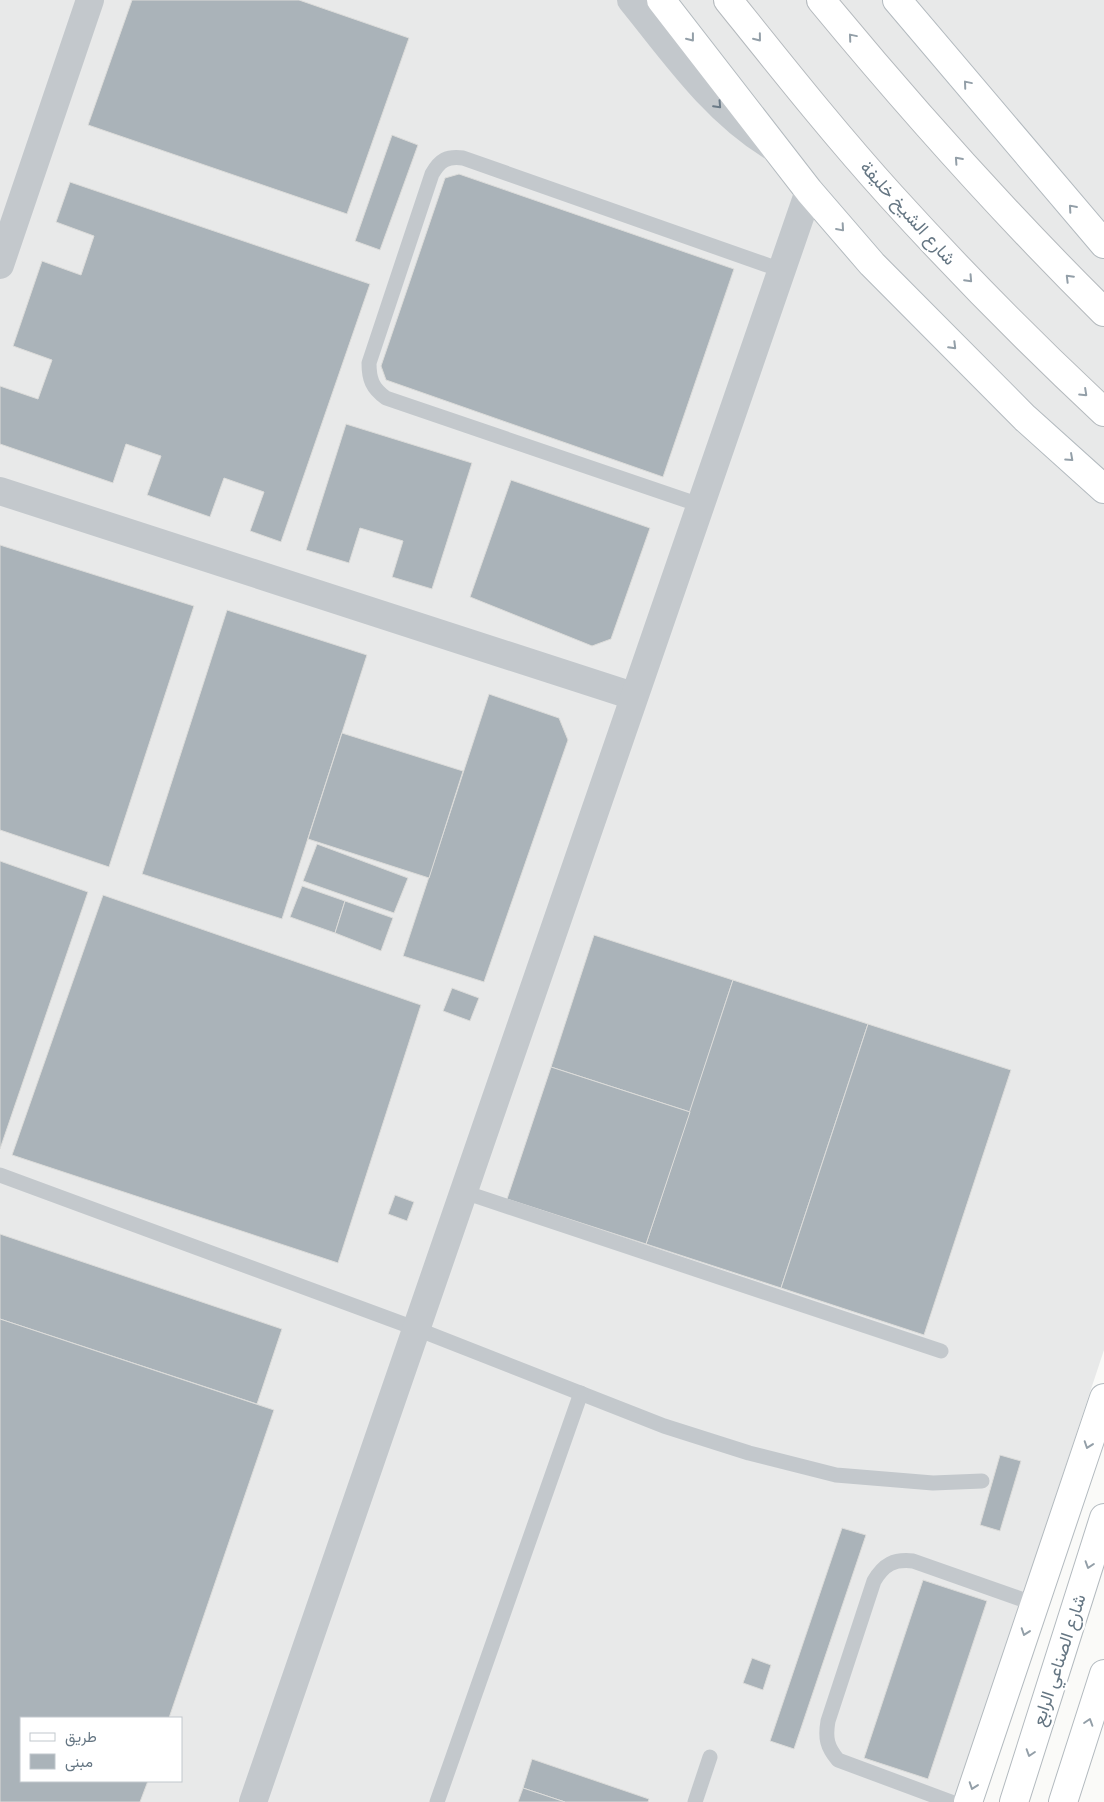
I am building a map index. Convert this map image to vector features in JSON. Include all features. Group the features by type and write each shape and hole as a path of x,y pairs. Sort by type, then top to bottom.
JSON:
{"main road":[{"path":"661,0 809,191 879,271 1025,418 1104,489"},
{"name":"شارع الشيخ خليفة","path":"728,0 818,112 890,196 974,285 1104,412"},
{"path":"821,0 906,102 1035,244 1104,312"},
{"path":"897,0 1104,244"},
{"path":"968,1802 1104,1398"},
{"name":"شارع الصناعي الرابع","path":"1014,1802 1104,1518"},
{"path":"1063,1802 1104,1674"}],"street":[{"path":"0,265 90,0"},
{"path":"631,0 721,109 750,132 780,152"},
{"path":"254,1802 633,696 809,191"},
{"path":"0,491 633,696"}],"lane":[{"path":"700,505 386,398 375,390 369,377 369,363 432,174 439,163 450,156 463,158 781,270"},
{"path":"0,1175 417,1330 664,1426 749,1453 836,1475 933,1483 982,1481"},
{"path":"464,1192 941,1351"},
{"path":"436,1802 581,1393"},
{"path":"951,1802 838,1760 829,1749 825,1736 828,1721 874,1582 880,1570 890,1562 901,1560 913,1561 1035,1604"},
{"path":"695,1802 710,1757"}],"shaded area":[{"path":"0,0 1104,0 1104,1350 954,1802 0,1802"}],"building":[{"path":"132,0 299,0 409,38 347,214 88,125"},
{"path":"392,135 418,145 380,250 355,241"},
{"path":"459,174 734,269 663,477 386,380 381,366 445,178"},
{"path":"70,182 370,284 281,542 250,531 264,492 224,478 210,517 147,495 161,456 126,444 113,483 0,444 0,386 38,399 52,360 13,346 42,261 81,275 94,236 56,222"},
{"path":"346,424 472,463 432,589 392,577 403,541 360,528 349,563 306,550"},
{"path":"511,480 650,528 611,639 592,646 470,597"},
{"path":"0,545 194,606 109,867 0,830"},
{"path":"227,610 367,655 282,919 142,874"},
{"path":"489,694 559,718 568,740 484,982 403,956"},
{"path":"342,733 463,771 429,878 308,839"},
{"path":"317,844 408,878 394,913 303,881"},
{"path":"0,861 88,892 0,1149"},
{"path":"302,886 345,901 335,933 290,917"},
{"path":"103,895 421,1005 338,1263 12,1155"},
{"path":"345,901 393,918 381,951 335,933"},
{"path":"594,935 733,980 690,1112 551,1067"},
{"path":"733,980 868,1024 781,1288 646,1244"},
{"path":"452,988 479,998 470,1021 443,1011"},
{"path":"868,1024 1011,1070 924,1335 781,1288"},
{"path":"551,1067 690,1112 646,1244 507,1199"},
{"path":"395,1195 414,1202 407,1221 388,1214"},
{"path":"0,1234 282,1329 257,1404 0,1319"},
{"path":"0,1319 274,1410 169,1717 20,1717 20,1782 148,1782 140,1802 0,1802"},
{"path":"1000,1455 1021,1461 1000,1531 980,1525"},
{"path":"842,1528 866,1535 794,1749 770,1741"},
{"path":"923,1580 987,1601 928,1779 864,1758"},
{"path":"752,1658 771,1665 763,1690 743,1683"},
{"path":"532,1759 649,1799 648,1802 565,1802 523,1788"},
{"path":"523,1788 565,1802 518,1802"}]}
